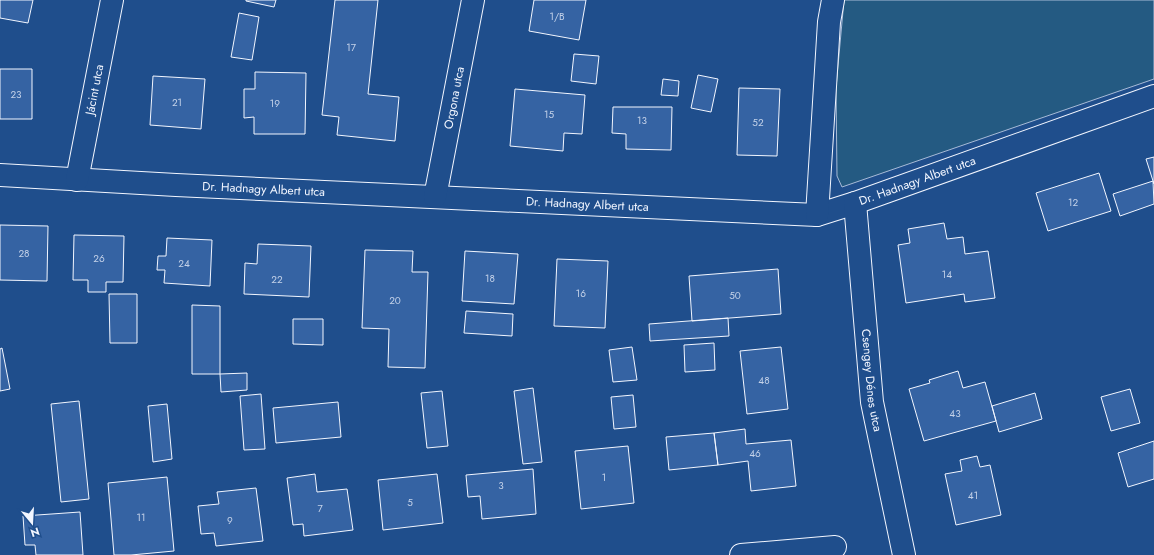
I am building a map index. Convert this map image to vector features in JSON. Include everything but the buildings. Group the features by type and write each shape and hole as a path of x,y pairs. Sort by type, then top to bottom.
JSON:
{"street":[{"name":"Jácint utca","path":"77,180 112,0"},
{"name":"Orgona utca","path":"435,196 473,0"},
{"path":"817,215 829,22 833,0"},
{"name":"Dr. Hadnagy Albert utca","path":"0,175 77,180 817,215 855,203 1154,96"},
{"name":"Csengey Dénes utca","path":"855,203 872,402 904,555"},
{"path":"741,555 835,547"}],"shaded area":[{"path":"844,0 1154,0 1154,79 842,187 837,176 836,88"}]}
